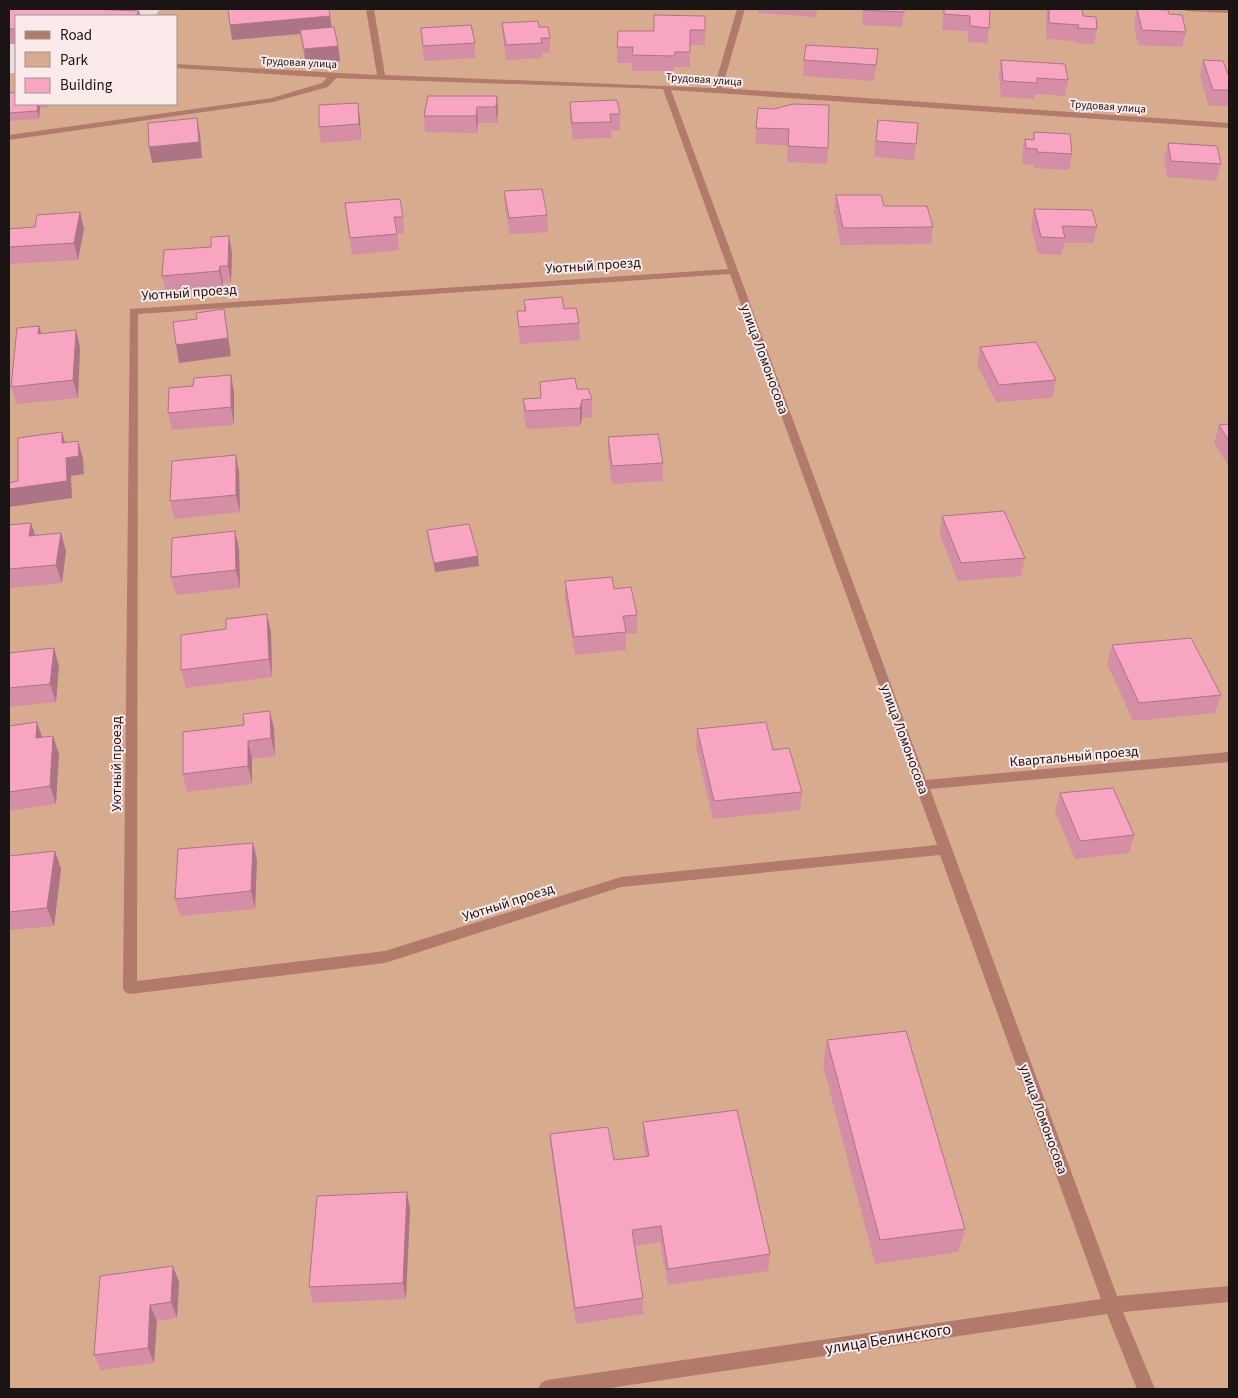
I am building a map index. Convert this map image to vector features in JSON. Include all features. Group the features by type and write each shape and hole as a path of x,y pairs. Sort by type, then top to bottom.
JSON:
{"street":[{"path":"370,9 381,78"},
{"path":"716,91 741,9"},
{"path":"1187,9 1229,11"},
{"name":"Трудовая улица","path":"178,66 334,76 666,87 1229,125"},
{"path":"9,138 273,100 325,85 334,76"},
{"name":"улица Ломоносова","path":"666,87 1112,1304 1146,1389"},
{"name":"Уютный проезд","path":"733,271 133,311 130,988 385,957 621,882 945,849"},
{"name":"Квартальный проезд","path":"922,785 1229,757"},
{"name":"улица Белинского","path":"547,1389 1112,1304 1229,1294"}],"green space":[{"path":"160,9 1229,9 1229,1389 9,1389 9,73 15,73 15,105 178,105 178,15 156,15"}],"building":[{"path":"9,9 139,11 137,15 15,15 15,29 9,29"},
{"path":"228,9 329,9 330,16 230,25"},
{"path":"904,9 904,12 863,10"},
{"path":"944,9 990,9 989,28 970,26 970,16 944,14"},
{"path":"1049,9 1082,9 1083,16 1096,17 1097,29 1077,28 1079,25 1049,23"},
{"path":"1137,9 1168,10 1169,14 1182,15 1186,32 1142,30"},
{"path":"654,15 705,16 705,30 690,30 690,52 675,52 674,56 632,55 633,47 617,47 618,31 654,31"},
{"path":"538,21 539,27 548,27 550,38 541,38 542,43 506,45 502,23"},
{"path":"471,25 475,43 423,46 421,28"},
{"path":"334,27 338,46 304,49 300,30"},
{"path":"806,45 878,49 876,65 804,60"},
{"path":"1001,60 1065,64 1068,80 1037,78 1037,83 1003,81"},
{"path":"1203,60 1223,61 1229,74 1229,90 1213,90"},
{"path":"15,92 15,105 38,105 37,111 9,113 9,93"},
{"path":"428,96 497,96 496,107 477,107 476,116 424,116"},
{"path":"617,100 620,114 610,114 611,122 572,123 570,102"},
{"path":"358,103 359,124 319,127 319,105"},
{"path":"793,104 829,105 828,148 788,146 789,129 756,128 758,108 774,109"},
{"path":"197,118 199,142 149,147 148,123"},
{"path":"878,120 918,123 916,144 876,141"},
{"path":"1034,132 1070,134 1072,154 1037,152 1037,149 1026,148 1025,139 1034,140"},
{"path":"1168,143 1217,146 1221,164 1171,161"},
{"path":"542,189 547,215 509,218 504,191"},
{"path":"836,195 881,195 884,206 927,206 933,227 843,228"},
{"path":"400,199 403,217 394,217 397,234 350,238 345,203"},
{"path":"1034,209 1092,210 1097,227 1062,226 1065,238 1041,237"},
{"path":"80,212 74,243 9,247 9,229 35,227 37,215"},
{"path":"229,236 228,266 220,266 219,271 162,276 164,250 211,247 211,237"},
{"path":"562,297 564,309 576,308 579,323 519,327 517,311 526,311 524,300"},
{"path":"224,309 228,338 176,345 173,322 197,319 196,313"},
{"path":"39,326 38,334 76,330 73,380 11,387 17,328"},
{"path":"1036,342 1056,380 999,385 980,347"},
{"path":"231,375 231,407 168,413 169,388 193,386 194,378"},
{"path":"575,378 577,389 588,389 592,399 582,400 580,408 526,411 523,399 541,398 540,382"},
{"path":"1229,424 1229,441 1219,425"},
{"path":"62,432 62,443 78,441 79,456 66,458 67,481 9,489 9,483 18,481 18,438"},
{"path":"658,434 663,463 612,466 608,437"},
{"path":"236,455 236,495 170,501 172,461"},
{"path":"1004,511 1025,558 961,563 942,516"},
{"path":"31,523 29,536 61,533 56,565 9,569 9,525"},
{"path":"469,524 478,556 434,563 427,530"},
{"path":"235,531 236,570 171,577 172,538"},
{"path":"612,577 614,589 631,587 637,615 623,616 626,632 574,637 565,581"},
{"path":"267,614 269,659 181,670 181,635 226,629 226,619"},
{"path":"1191,638 1221,695 1139,703 1112,645"},
{"path":"54,648 50,684 9,688 9,653"},
{"path":"270,711 271,738 248,741 248,766 183,774 183,732 244,725 243,714"},
{"path":"37,722 36,738 53,736 50,786 9,792 9,726"},
{"path":"766,722 773,750 789,748 802,792 714,801 697,729"},
{"path":"1113,788 1134,835 1080,841 1060,793"},
{"path":"253,843 251,891 175,899 178,849"},
{"path":"55,851 47,908 9,912 9,856"},
{"path":"906,1031 965,1229 880,1240 827,1040"},
{"path":"737,1110 770,1254 668,1269 661,1226 632,1230 643,1298 575,1308 550,1134 608,1127 614,1160 649,1156 643,1122"},
{"path":"407,1192 403,1283 309,1287 317,1196"},
{"path":"173,1266 171,1302 150,1305 148,1348 94,1355 100,1276"}]}
